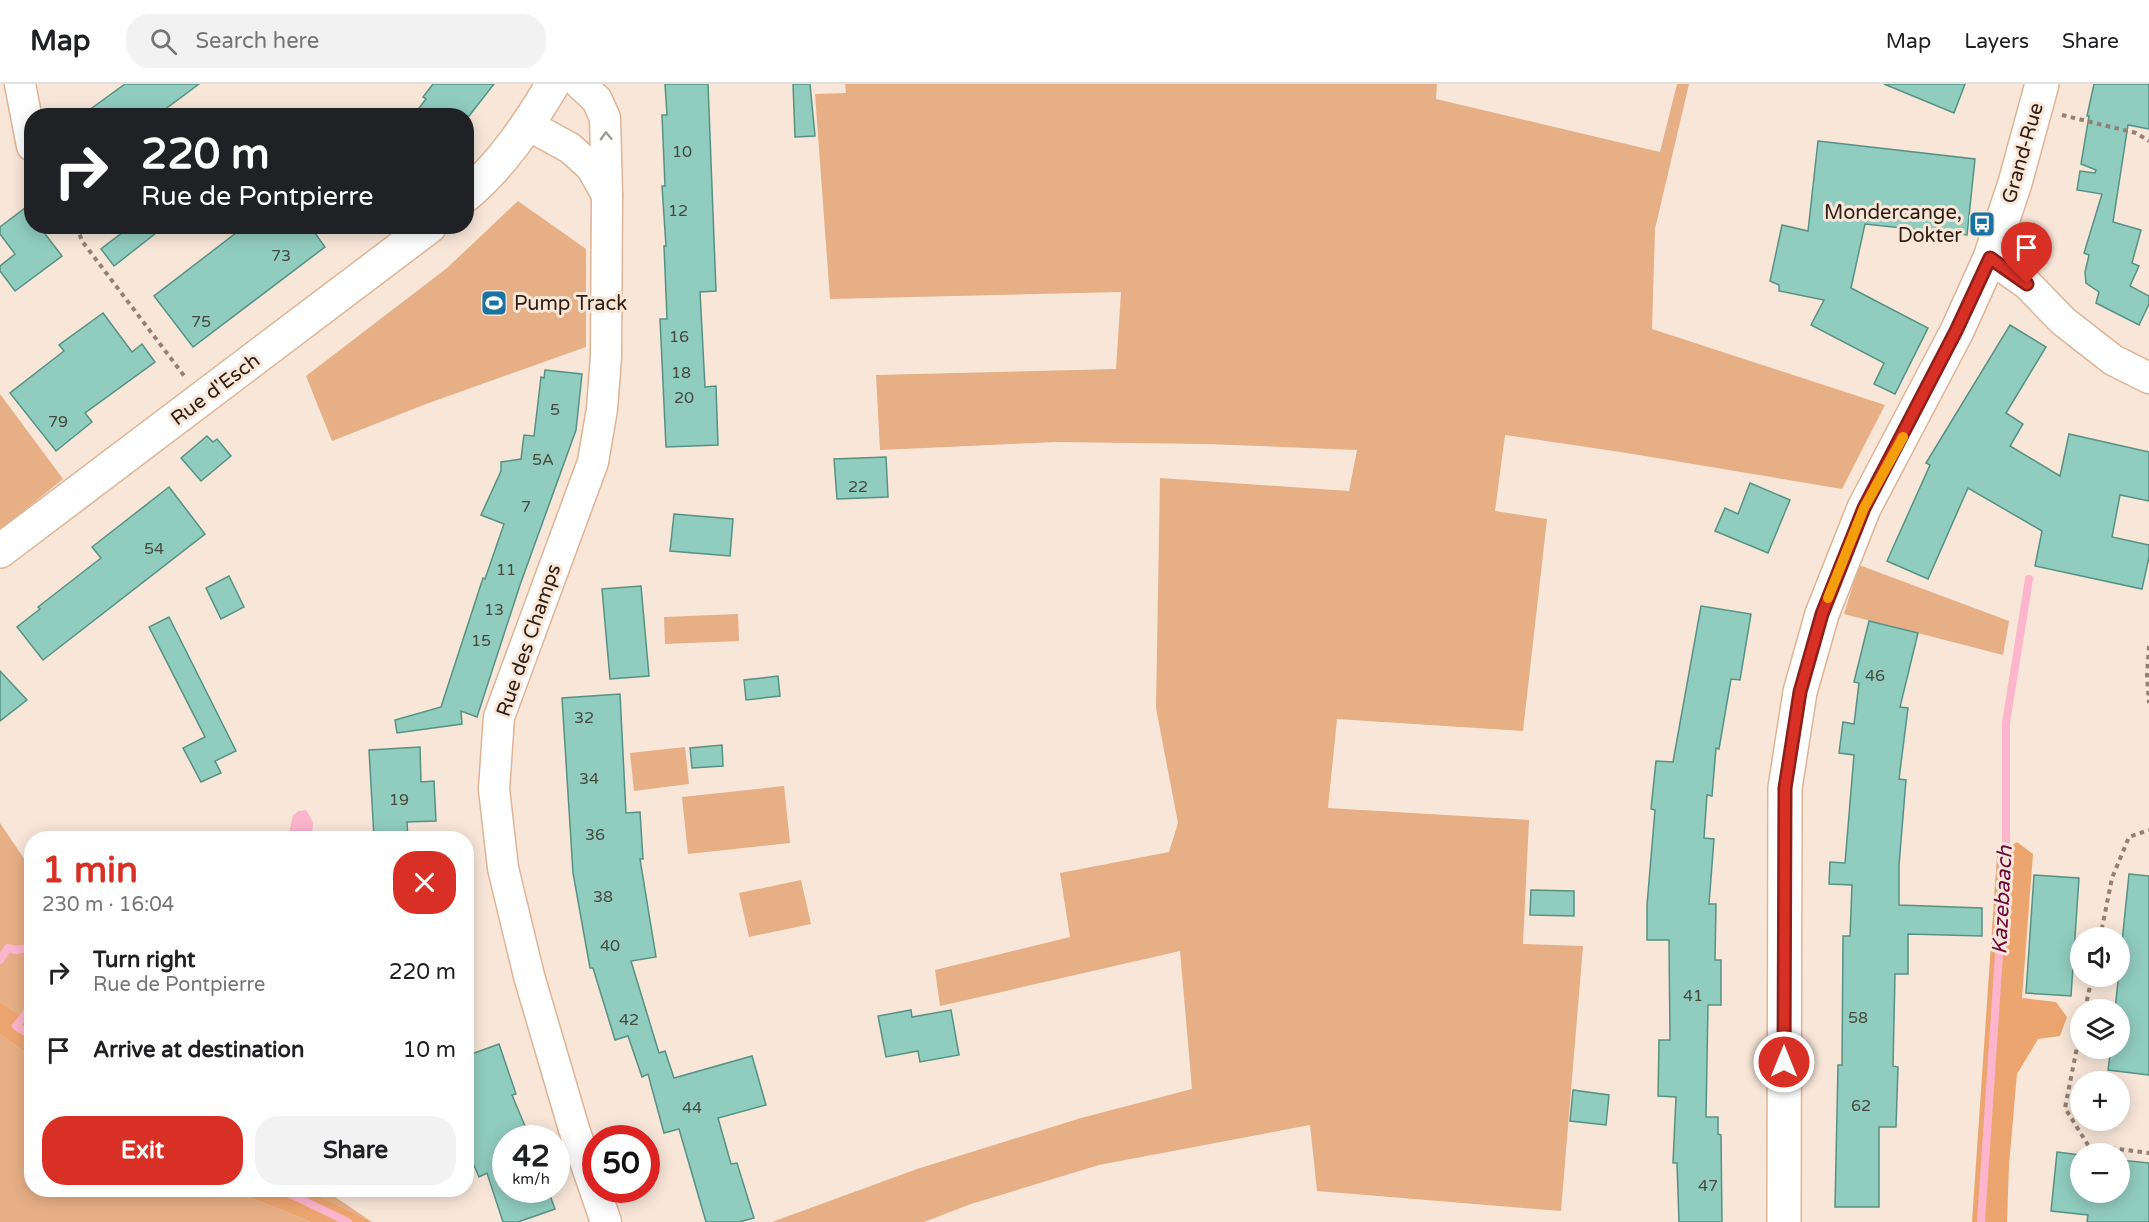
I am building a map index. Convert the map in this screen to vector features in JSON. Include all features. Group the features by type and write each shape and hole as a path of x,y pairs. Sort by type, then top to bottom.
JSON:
{"main road":[{"path":"474,189 528,125 553,84"},
{"name":"Grand-Rue","path":"1784,1222 1785,788 1800,692 1822,614 1864,508 1951,342 1990,258 2015,183 2038,96"},
{"name":"Rue d'Esch","path":"0,551 419,234"}],"street":[{"path":"20,84 25,108"},
{"name":"Rue des Champs","path":"580,84 597,100 605,118 606,356 602,409 593,462 499,717 494,789 503,868 529,976 574,1129 606,1222"},
{"path":"528,125 570,148 591,167 607,195"},
{"path":"1990,258 2027,284 2063,321 2113,360 2149,378"}],"path":[{"path":"2038,96 2136,133 2149,141"},
{"path":"80,234 82,241 201,399"},
{"path":"2149,646 2147,676 2149,703"},
{"path":"2102,927 2112,878 2129,837 2149,830"},
{"path":"2075,1059 2065,1108 2088,1145 2149,1153"}],"shaded area":[{"path":"845,84 1437,84 1436,99 1660,152 1677,84 1689,84 1655,229 1652,329 1885,405 1842,489 1505,435 1495,511 1547,519 1523,731 1337,719 1328,808 1529,820 1523,944 1583,946 1561,1211 1317,1191 1310,1125 1099,1165 971,1204 924,1222 772,1222 917,1169 1081,1118 1192,1089 1180,951 940,1006 935,970 1070,937 1060,873 1169,852 1178,823 1156,708 1160,478 1349,491 1357,450 1206,444 1057,442 880,450 876,375 1116,369 1121,292 830,299 815,94 846,93"},
{"name":"Pump Track","path":"518,201 586,249 586,347 426,404 332,441 306,376 447,268"},
{"path":"0,394 63,479 0,530"},
{"path":"1859,565 2009,621 2003,655 1844,614"},
{"path":"738,614 739,641 665,644 664,617"},
{"path":"685,747 689,784 634,791 630,753"},
{"path":"784,786 790,843 688,854 682,797"},
{"path":"306,810 313,822 312,831 290,831 293,815"},
{"path":"0,823 24,859 24,1016 0,1002"},
{"path":"2017,842 2033,854 2022,998 2056,1002 2067,1017 2060,1036 2038,1039 2017,1074 2009,1165 2007,1222 1972,1222 1997,856"},
{"path":"801,880 811,924 749,937 739,893"},
{"path":"0,1002 24,1016 24,1052 0,1034"},
{"path":"0,1034 24,1052 24,1197 249,1197 311,1222 0,1222"},
{"path":"249,1197 321,1197 372,1222 311,1222"},
{"path":"321,1197 335,1197 372,1222"}],"building":[{"path":"125,84 199,84 167,108 92,108"},
{"path":"433,84 494,84 474,110 419,108 426,99 423,97"},
{"path":"665,84 708,84 716,291 700,292 705,387 716,386 718,445 666,447 660,319 667,319 662,186 665,186 662,115 667,115"},
{"path":"793,84 810,84 815,136 795,137"},
{"path":"1884,84 1965,84 1954,113"},
{"path":"2094,84 2149,84 2149,129 2128,125 2113,222 2141,230 2132,263 2139,266 2130,286 2149,296 2149,304 2139,325 2096,303 2099,292 2086,283 2085,272 2089,255 2084,253 2102,194 2077,190 2080,171 2095,173 2096,170 2081,164"},
{"path":"1818,141 1975,159 1967,235 1865,224 1851,288 1928,328 1895,394 1874,384 1884,363 1811,325 1824,300 1779,291 1779,285 1770,281 1782,225 1808,231"},
{"path":"24,209 24,234 45,234 62,256 15,291 0,271 0,266 15,254 0,234 0,227"},
{"path":"121,234 155,234 114,266 101,249"},
{"path":"235,234 316,234 325,247 193,347 154,296"},
{"path":"103,313 132,352 142,344 155,362 85,413 92,422 56,451 10,393 64,351 59,345"},
{"path":"2010,325 2046,347 2006,413 2023,424 2010,446 2060,476 2069,434 2149,452 2149,501 2120,495 2112,537 2149,545 2149,557 2142,589 2035,566 2042,531 1968,488 1928,579 1887,561 1930,465 1926,463"},
{"path":"545,370 582,374 576,430 520,585 477,717 461,711 462,724 397,733 395,720 441,707 483,578 485,579 504,524 481,515 501,471 501,462 521,459 524,435 534,436 541,377 544,378"},
{"path":"207,436 213,442 217,439 231,456 201,481 181,458"},
{"path":"886,457 888,497 837,499 834,459"},
{"path":"1750,483 1790,500 1768,553 1715,531 1725,508 1738,514"},
{"path":"169,487 205,534 43,660 17,627 40,609 38,607 101,558 92,547"},
{"path":"674,514 733,519 730,556 670,551"},
{"path":"229,576 244,607 221,619 206,588"},
{"path":"641,586 649,676 610,679 602,589"},
{"path":"1701,606 1751,614 1740,680 1731,679 1719,749 1716,748 1712,796 1707,795 1704,838 1714,839 1709,904 1716,904 1715,960 1721,960 1721,1005 1708,1005 1706,1117 1718,1117 1718,1134 1721,1135 1722,1222 1679,1222 1677,1163 1673,1163 1676,1097 1658,1096 1659,1040 1670,1040 1669,940 1647,940 1647,905 1655,810 1651,809 1656,761 1673,762"},
{"path":"169,617 236,751 215,761 221,773 201,782 183,748 205,737 149,627"},
{"path":"1869,621 1918,633 1900,707 1908,708 1899,779 1906,780 1899,865 1899,905 1982,908 1982,936 1908,934 1908,974 1895,974 1893,1066 1898,1067 1896,1127 1879,1127 1879,1207 1835,1207 1838,1065 1842,1065 1843,936 1850,936 1852,885 1829,884 1830,862 1845,863 1854,755 1839,753 1843,722 1854,724 1859,683 1854,682"},
{"path":"0,671 27,700 0,721"},
{"path":"778,676 780,696 746,700 744,680"},
{"path":"620,694 626,813 640,812 643,859 640,859 656,957 631,961 659,1053 665,1051 674,1078 752,1056 766,1105 718,1118 731,1164 737,1163 754,1218 739,1222 706,1222 679,1129 664,1133 648,1074 642,1077 628,1036 615,1040 593,968 590,968 573,873 562,698"},
{"path":"722,745 723,766 692,768 690,748"},
{"path":"420,747 421,782 434,781 436,821 407,822 408,831 374,831 369,750"},
{"path":"2129,874 2149,876 2149,1075 2108,1070 2110,1059 2130,1059 2130,999 2116,999 2117,987 2130,987 2130,927 2124,927"},
{"path":"2034,875 2079,878 2076,927 2070,927 2071,996 2026,993"},
{"path":"1531,890 1574,891 1574,916 1530,915"},
{"path":"911,1010 912,1017 951,1010 959,1055 920,1062 918,1051 886,1057 878,1016"},
{"path":"499,1044 516,1094 512,1095 525,1125 492,1125 492,1188 487,1173 479,1177 474,1165 474,1053"},
{"path":"1573,1090 1609,1095 1606,1125 1570,1121"},
{"path":"2057,1152 2070,1154 2070,1203 2130,1203 2130,1161 2149,1163 2149,1222 2087,1222 2088,1215 2051,1211"},
{"path":"497,1203 553,1203 555,1209 518,1222 503,1222"}],"waterway":[{"name":"Kazebaach","path":"1981,1222 2006,850 2006,723 2029,579"},
{"path":"0,960 8,948 24,949"},
{"path":"24,1016 16,1026 24,1031"},
{"path":"296,1197 348,1222"}],"slow traffic":[{"path":"1828,598 1864,508 1903,437"}],"place":[{"name":"Mondercange, Dokter","path":"1982,224"},
{"name":"Pump Track","path":"494,303"}],"route":[{"path":"1784,1062 1785,788 1800,692 1822,614 1864,508 1914,415 1990,258 2027,284"}]}
